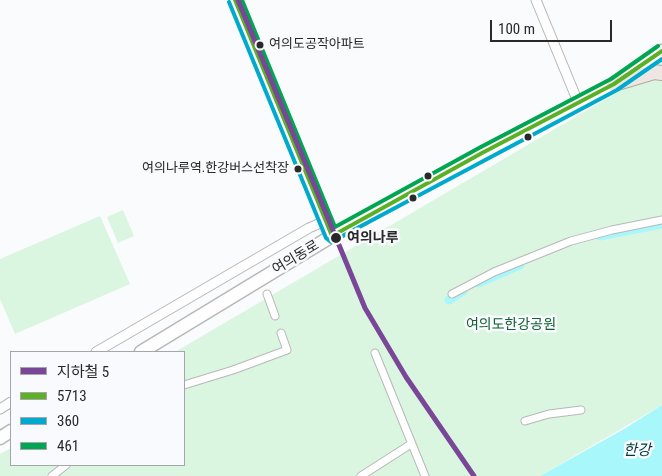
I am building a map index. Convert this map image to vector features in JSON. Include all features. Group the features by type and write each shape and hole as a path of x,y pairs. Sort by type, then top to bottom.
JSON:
{"main road":[{"name":"여의동로","path":"143,351 332,236 614,84 662,51"},
{"path":"614,84 654,72 662,73"}],"street":[{"path":"235,0 332,236"},
{"path":"536,0 578,102"},
{"path":"452,294 494,272 571,241 662,220"},
{"path":"98,351 309,228 326,221"},
{"path":"267,294 275,316"},
{"path":"185,385 234,370 287,350 281,333"},
{"path":"375,353 424,476"},
{"path":"525,421 549,414 582,410"},
{"path":"361,476 411,444"},
{"path":"52,476 65,466"}],"green space":[{"name":"여의도한강공원","path":"662,58 662,405 540,476 0,476 0,454 10,449 10,466 185,466 185,351 177,351 633,83"},
{"path":"123,210 134,236 118,243 107,217"},
{"path":"100,216 130,284 15,334 0,299 0,259"}],"water":[{"name":"한강","path":"662,405 662,476 540,476 624,429"}],"waterway":[{"path":"600,236 662,224"},
{"path":"479,283 520,265"},
{"path":"449,300 463,291"}],"metro line":[{"name":"5","path":"238,0 365,308 406,377 474,476"}],"transit line":[{"name":"5713","path":"235,0 332,236"},
{"name":"461","path":"242,0 335,227 479,148 611,79 658,46"},
{"name":"360","path":"229,2 326,238 331,242 617,90 662,59"},
{"name":"5713","path":"332,236 482,153 614,84 662,51"}],"place":[{"name":"여의도공작아파트","path":"260,45"},
{"name":"여의나루역.한강버스선착장","path":"298,169"},
{"name":"여의나루","path":"336,238"}]}
